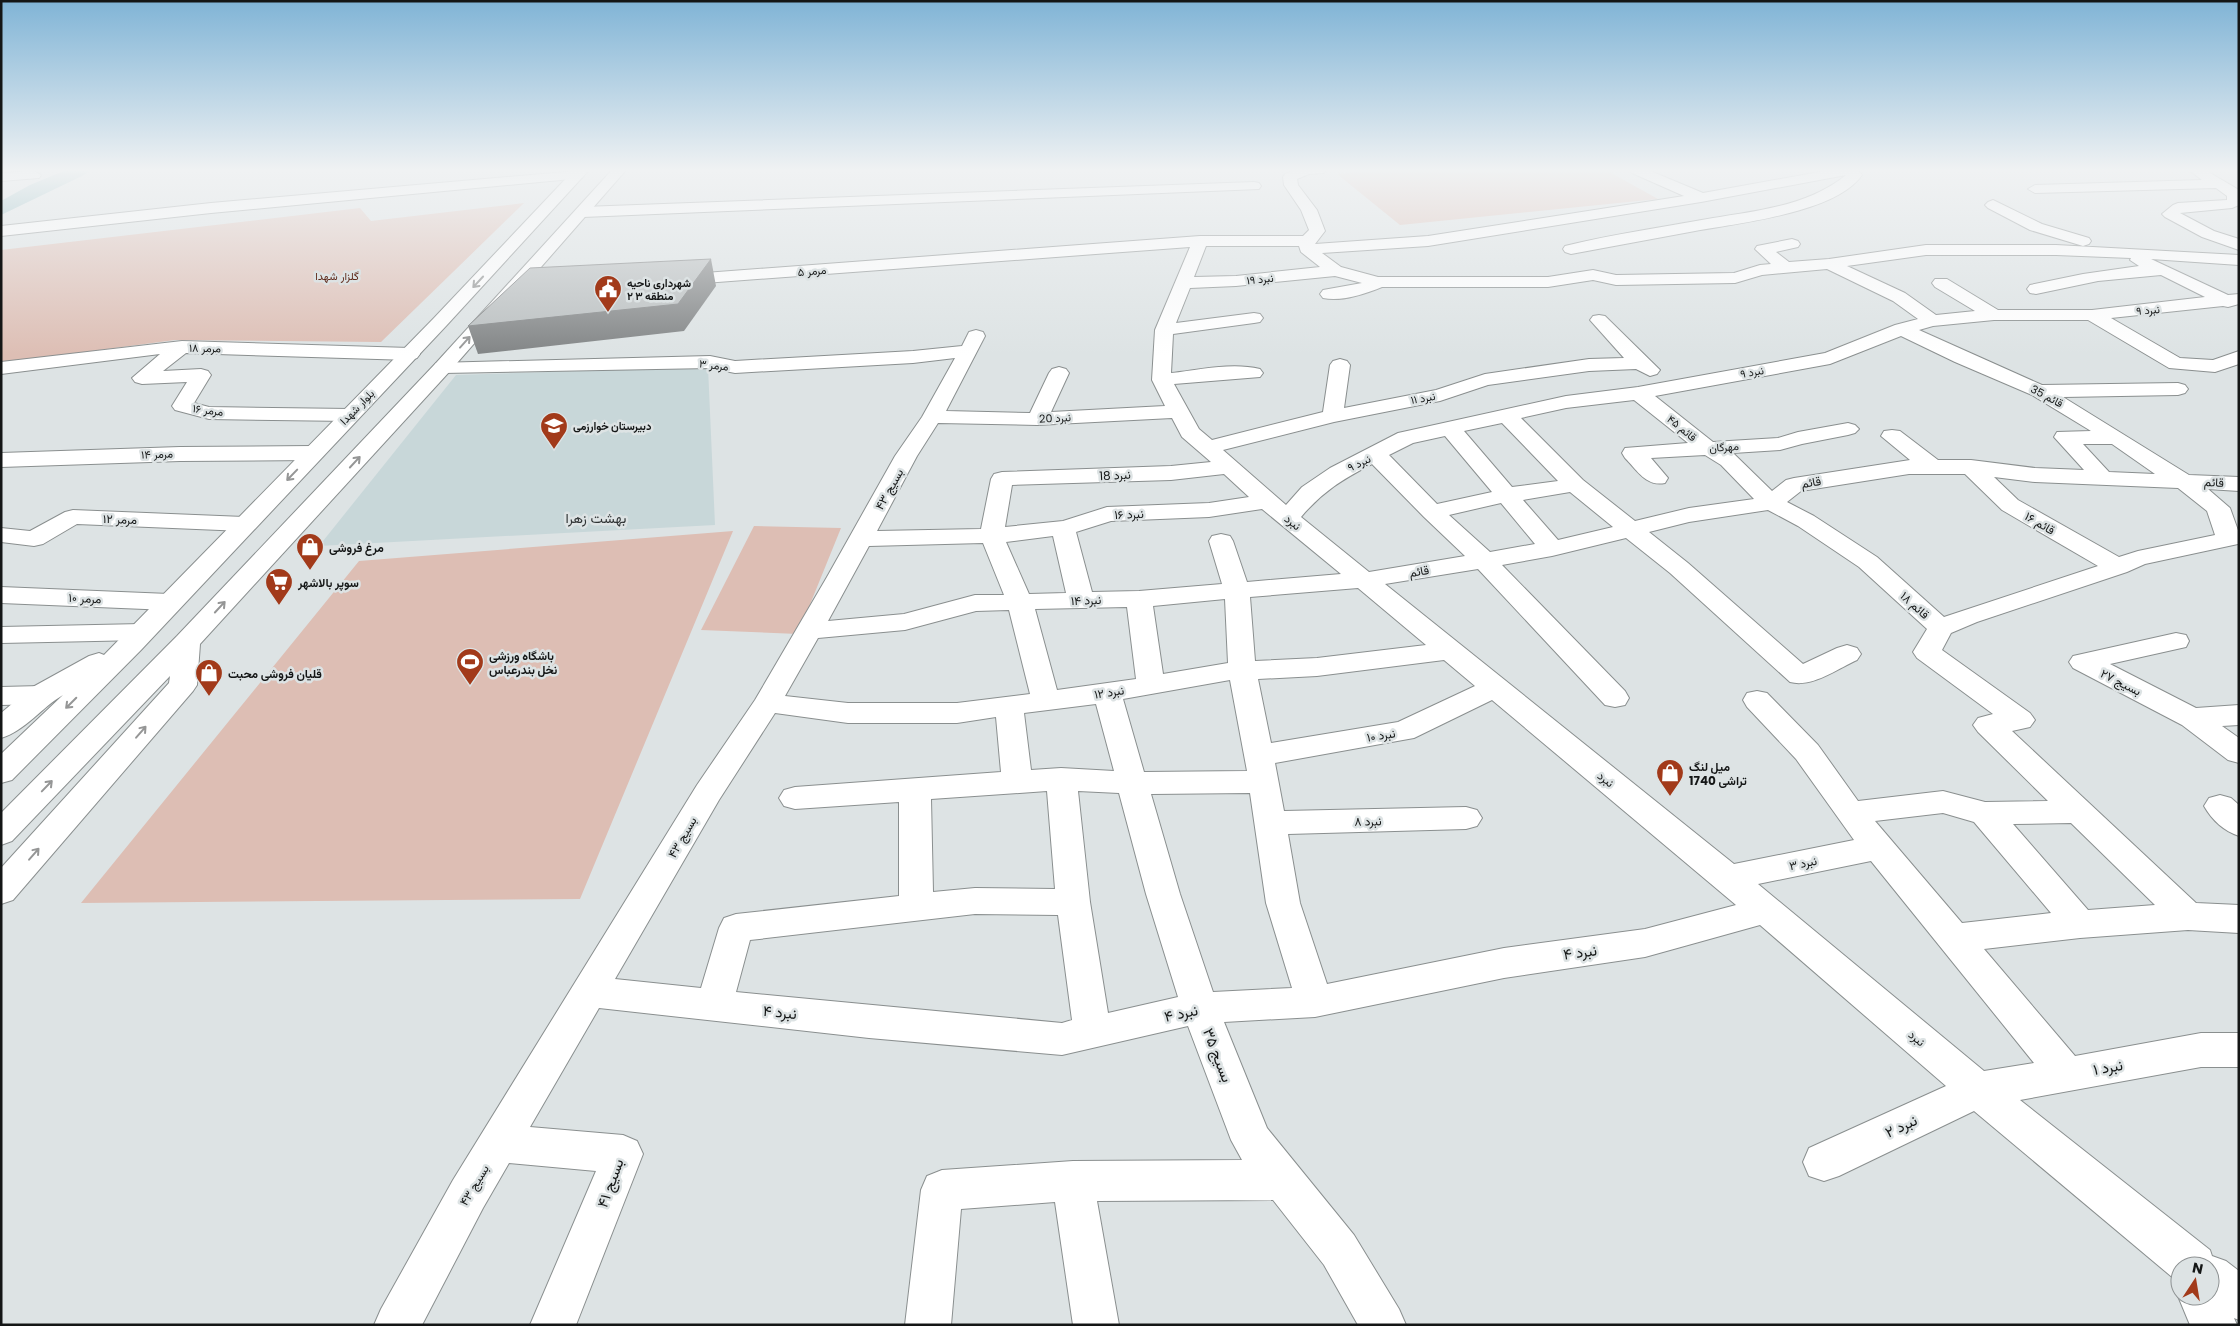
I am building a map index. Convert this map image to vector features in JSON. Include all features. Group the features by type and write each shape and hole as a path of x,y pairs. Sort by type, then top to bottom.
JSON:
{"main road":[{"name":"بلوار شهدا","path":"1,772 136,638 313,452 410,354 525,232"},
{"path":"1,833 187,642 443,367 522,288 567,232"},
{"path":"1315,232 1307,245 1335,271 1378,282 1548,282 1593,275 1616,280 1735,278 1760,270 1829,264 1926,250 1992,249 2119,252 2239,260"},
{"name":"مرمر ۵","path":"659,281 728,278 1200,241 1307,245 1428,241 1486,232"},
{"path":"1571,249 1665,232"},
{"path":"2052,232 2119,252 2164,270 2235,303"},
{"path":"2204,232 2239,246"},
{"path":"1200,241 1164,330 1162,380 1222,373 1253,374"},
{"path":"1784,267 1763,249 1792,244"},
{"path":"1829,264 1899,297 1932,321"},
{"path":"2068,316 2031,285 2125,271 2164,270"},
{"name":"نبرد ۱۹","path":"1184,283 1236,281 1335,271"},
{"path":"1329,294 1363,289 1378,282"},
{"path":"1941,283 1994,315"},
{"name":"نبرد ۹","path":"1277,509 1310,492 1338,473 1406,438 1566,402 1638,393 1830,358 1902,329 1932,321 1994,315 2092,315 2235,303"},
{"path":"2092,315 2176,364 2215,366 2239,357"},
{"path":"1164,330 1254,318"},
{"path":"1599,320 1640,363 1673,387"},
{"name":"قائم 35","path":"1902,329 1962,358 2039,391 2118,438 2149,460 2184,481 2218,508 2229,539 2138,558 2118,567"},
{"name":"مرمر ۳","path":"443,367 710,362 735,367 913,357 973,343"},
{"name":"بسیج ۴۳","path":"397,1325 468,1194 708,793 767,703 861,540 906,456 932,417 973,343"},
{"name":"مرمر ۱۸","path":"1,368 157,348 410,354"},
{"name":"مرمر ۱۶","path":"182,348 142,378 201,376 182,406 209,412 350,414"},
{"name":"نبرد ۱۱","path":"1218,457 1333,416 1440,395 1485,380 1589,365 1640,363"},
{"path":"1333,416 1340,365"},
{"path":"1037,419 1059,373"},
{"name":"نبرد","path":"1162,380 1190,432 1277,509 1728,878 1978,1090 2181,1256"},
{"path":"2039,391 2178,389"},
{"name":"قائم ۴۵","path":"1638,393 1708,448 1729,460 1771,503"},
{"name":"نبرد 20","path":"932,417 1037,419 1178,410"},
{"path":"1507,416 1575,485 1679,568 1800,676 1847,654"},
{"path":"1451,429 1552,549"},
{"name":"مهرگان","path":"1657,478 1633,453 1780,444 1798,438 1848,429"},
{"path":"1892,436 1933,467"},
{"path":"2102,478 2065,437 2118,438"},
{"name":"مرمر ۱۴","path":"1,460 313,452"},
{"path":"1376,455 1432,512 1484,560 1615,698"},
{"name":"نبرد 18","path":"992,536 1002,480 1171,473 1218,457"},
{"name":"قائم","path":"1365,580 1552,549 1689,515 1771,503 1794,485 1909,467 1970,467 2035,475 2239,484"},
{"name":"قائم ۱۶","path":"1970,467 2010,505 2118,567"},
{"path":"1432,512 1507,495 1575,485"},
{"name":"قائم ۱۸","path":"1771,503 1806,521 1868,562 1941,628 1927,652 2020,720 1988,725 2077,812"},
{"name":"نبرد ۱۶","path":"861,540 992,536 1063,528 1091,521 1107,514 1277,509"},
{"name":"مرمر ۱۲","path":"1,535 34,539 73,517 244,524"},
{"path":"1063,528 1081,600"},
{"path":"992,536 1020,602 1046,701"},
{"path":"1221,541 1237,591 1242,671 1261,768 1283,903 1314,1002"},
{"path":"1941,628 1968,616 2118,567"},
{"name":"نبرد ۱۴","path":"808,631 904,622 975,603 1139,598 1365,580"},
{"name":"مرمر ۱۰","path":"1,595 169,602"},
{"path":"1139,598 1151,685"},
{"path":"1,635 136,638"},
{"path":"1,728 41,695 136,638"},
{"name":"بسیج ۲۷","path":"2176,641 2083,662 2192,718 2239,753"},
{"path":"1,891 182,685 187,642"},
{"name":"نبرد ۱۲","path":"767,703 848,713 957,713 1107,693 1221,672 1318,667 1451,651"},
{"name":"نبرد ۱۰","path":"795,798 1061,779 1132,783 1261,768 1404,731 1496,688"},
{"name":"بسیج ۳۵","path":"1107,693 1163,894 1200,1008 1251,1140 1339,1250 1383,1325"},
{"path":"1,696 41,695"},
{"path":"1757,700 1807,752 1850,813 2067,1074"},
{"path":"1009,706 1017,782"},
{"path":"2192,718 2239,715"},
{"path":"1061,779 1074,902 1093,1033"},
{"path":"915,790 916,908"},
{"path":"1850,813 1943,802 1985,814 2077,812 2188,916"},
{"path":"1985,814 2080,924"},
{"name":"نبرد ۸","path":"1270,823 1466,818"},
{"name":"نبرد ۳","path":"1728,878 1878,847"},
{"path":"714,1005 736,928 975,901 1074,902"},
{"name":"نبرد ۴","path":"590,992 1062,1039 1200,1008 1314,1002 1504,963 1645,942 1766,910"},
{"path":"1953,938 2080,924 2188,916 2239,919"},
{"name":"نبرد ۱","path":"1978,1090 2201,1050 2239,1050"},
{"name":"نبرد ۲","path":"1824,1162 1978,1090"},
{"name":"بسیج ۴۱","path":"499,1143 623,1154 553,1325"},
{"path":"928,1325 942,1190 1074,1181 1283,1180"},
{"path":"1074,1181 1096,1325"},
{"name":"نبرد","path":"2220,1285 2239,1298"},
{"path":"2205,1306 2214,1325"}],"shaded area":[{"name":"دبیرستان خوارزمی","path":"708,367 715,525 319,546 456,375"}],"green space":[{"name":"گلزار شهدا","path":"156,232 494,232 381,342 175,340 1,363 1,250"},
{"path":"754,526 841,528 798,634 701,630"},
{"path":"733,531 580,899 81,903 359,561"}],"building":[{"path":"711,259 678,304 468,326 530,268"}],"place":[{"name":"شهرداری ناحیه ۲ منطقه ۳","path":"608,313"},
{"name":"دبیرستان خوارزمی","path":"554,450"},
{"name":"مرغ فروشی","path":"310,571"},
{"name":"سوپر بالاشهر","path":"279,606"},
{"name":"باشگاه ورزشی نخل بندرعباس","path":"470,686"},
{"name":"قلیان فروشی محبت","path":"209,697"},
{"name":"میل لنگ تراشی 1740","path":"1670,797"}],"district":[{"name":"بهشت زهرا","path":"596,518"}]}
